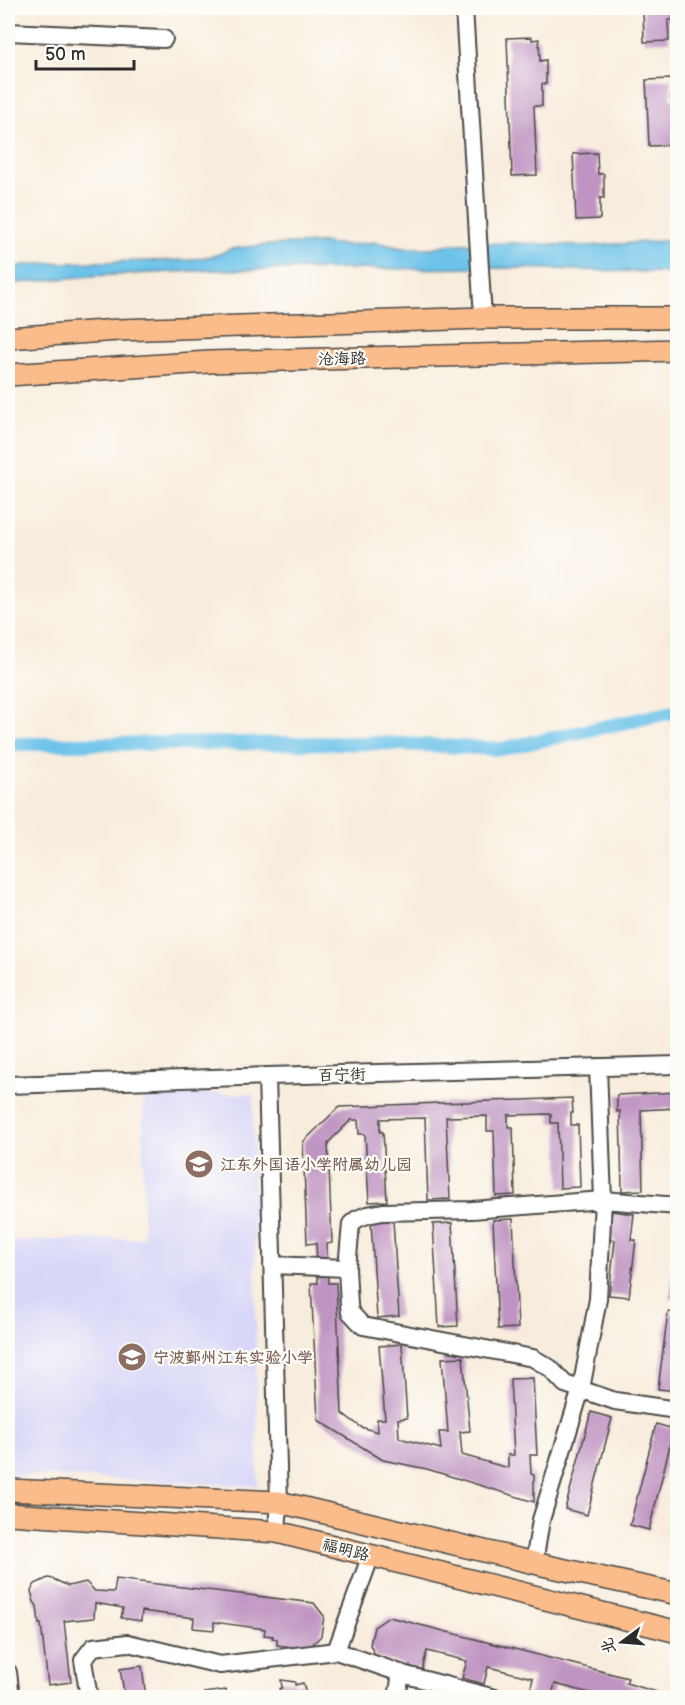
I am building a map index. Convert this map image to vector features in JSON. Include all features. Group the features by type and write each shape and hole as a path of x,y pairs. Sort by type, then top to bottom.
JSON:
{"main road":[{"path":"8,338 118,330 483,318 678,318"},
{"name":"沧海路","path":"8,375 208,362 678,350"},
{"name":"福明路","path":"8,1490 279,1502 534,1563 678,1594"},
{"name":"福明路","path":"8,1514 277,1532 678,1632"}],"street":[{"path":"464,8 483,318"},
{"path":"8,32 164,39"},
{"name":"百宁街","path":"8,1085 678,1065"},
{"path":"534,1563 541,1520 581,1389 598,1299 603,1200 598,1067"},
{"path":"267,1076 279,1502 277,1532"},
{"path":"678,1206 603,1200 472,1210 383,1212 367,1215 351,1224 347,1268 350,1312 363,1326 533,1358 550,1368 565,1384 615,1401 670,1409 678,1407"},
{"path":"272,1265 347,1268"},
{"path":"336,1651 371,1555"},
{"path":"89,1698 83,1660 93,1647 128,1643 220,1665 336,1651 401,1673 495,1698"},
{"path":"8,1672 11,1698"},
{"path":"397,1698 401,1673"}],"shaded area":[{"name":"宁波鄞州江东实验小学","path":"143,1093 253,1094 258,1486 8,1474 8,1241 143,1238"}],"water":[{"path":"677,240 677,273 517,268 214,270 91,276 8,284 8,269 24,265 189,260 217,255 230,249 267,245 321,243 349,245 376,242 402,248 431,248 451,244 516,243 586,246"}],"building":[{"path":"643,8 672,8 673,20 668,20 669,41 644,42"},
{"path":"532,37 532,40 539,39 540,61 546,60 546,84 542,84 542,106 534,106 537,175 512,176 507,38"},
{"path":"671,79 671,100 677,100 678,124 673,124 674,145 649,146 646,80"},
{"path":"597,153 598,174 604,174 604,198 600,198 600,219 576,220 573,154"},
{"path":"678,1092 678,1108 641,1110 643,1190 622,1191 620,1111 617,1112 617,1095"},
{"path":"572,1098 571,1125 578,1125 580,1187 560,1188 558,1123 551,1123 551,1114 508,1115 508,1127 513,1127 515,1195 496,1196 494,1131 487,1131 487,1116 446,1117 450,1199 428,1200 425,1118 380,1119 380,1132 383,1132 387,1201 369,1202 365,1134 359,1134 358,1120 351,1120 328,1143 332,1243 327,1244 328,1283 336,1283 342,1413 361,1427 378,1432 377,1419 385,1419 379,1346 402,1344 407,1418 398,1419 399,1438 441,1449 439,1432 448,1432 442,1358 463,1357 470,1431 460,1432 462,1455 508,1468 508,1455 514,1455 510,1379 533,1378 537,1455 530,1455 531,1474 534,1475 534,1502 427,1469 383,1460 318,1420 311,1283 318,1283 316,1243 307,1244 303,1142 339,1107"},
{"path":"612,1211 634,1214 631,1240 636,1240 629,1297 609,1295 615,1240 608,1239"},
{"path":"513,1219 518,1328 498,1329 493,1220"},
{"path":"393,1220 399,1316 377,1318 371,1222"},
{"path":"452,1223 458,1326 439,1327 433,1224"},
{"path":"676,1243 678,1243 678,1299 670,1298"},
{"path":"668,1312 678,1313 678,1391 658,1389"},
{"path":"591,1412 612,1418 587,1515 565,1509"},
{"path":"656,1424 674,1429 649,1530 630,1525"},
{"path":"48,1578 68,1586 86,1582 95,1591 114,1592 116,1579 314,1603 324,1616 321,1636 308,1649 277,1645 277,1639 264,1635 265,1629 214,1622 214,1630 193,1628 194,1618 142,1611 141,1621 121,1618 123,1608 95,1603 94,1618 64,1621 71,1682 48,1685 41,1624 39,1624 37,1606 31,1591 35,1584"},
{"path":"389,1617 628,1678 626,1683 677,1698 598,1698 598,1695 555,1684 551,1698 535,1698 529,1696 533,1678 488,1667 484,1684 462,1678 467,1661 427,1651 422,1670 376,1657 370,1645 374,1627"},
{"path":"142,1666 146,1698 125,1698 120,1669"},
{"path":"281,1680 295,1682 295,1685 303,1683 307,1698 281,1698 279,1689 282,1688"},
{"path":"226,1690 227,1698 205,1698 204,1693"},
{"path":"412,1692 438,1696 438,1698 411,1698"}],"waterway":[{"path":"8,744 381,743 501,749 678,711"}],"place":[{"name":"江东外国语小学附属幼儿园","path":"199,1164"},
{"name":"宁波鄞州江东实验小学","path":"132,1357"}]}
